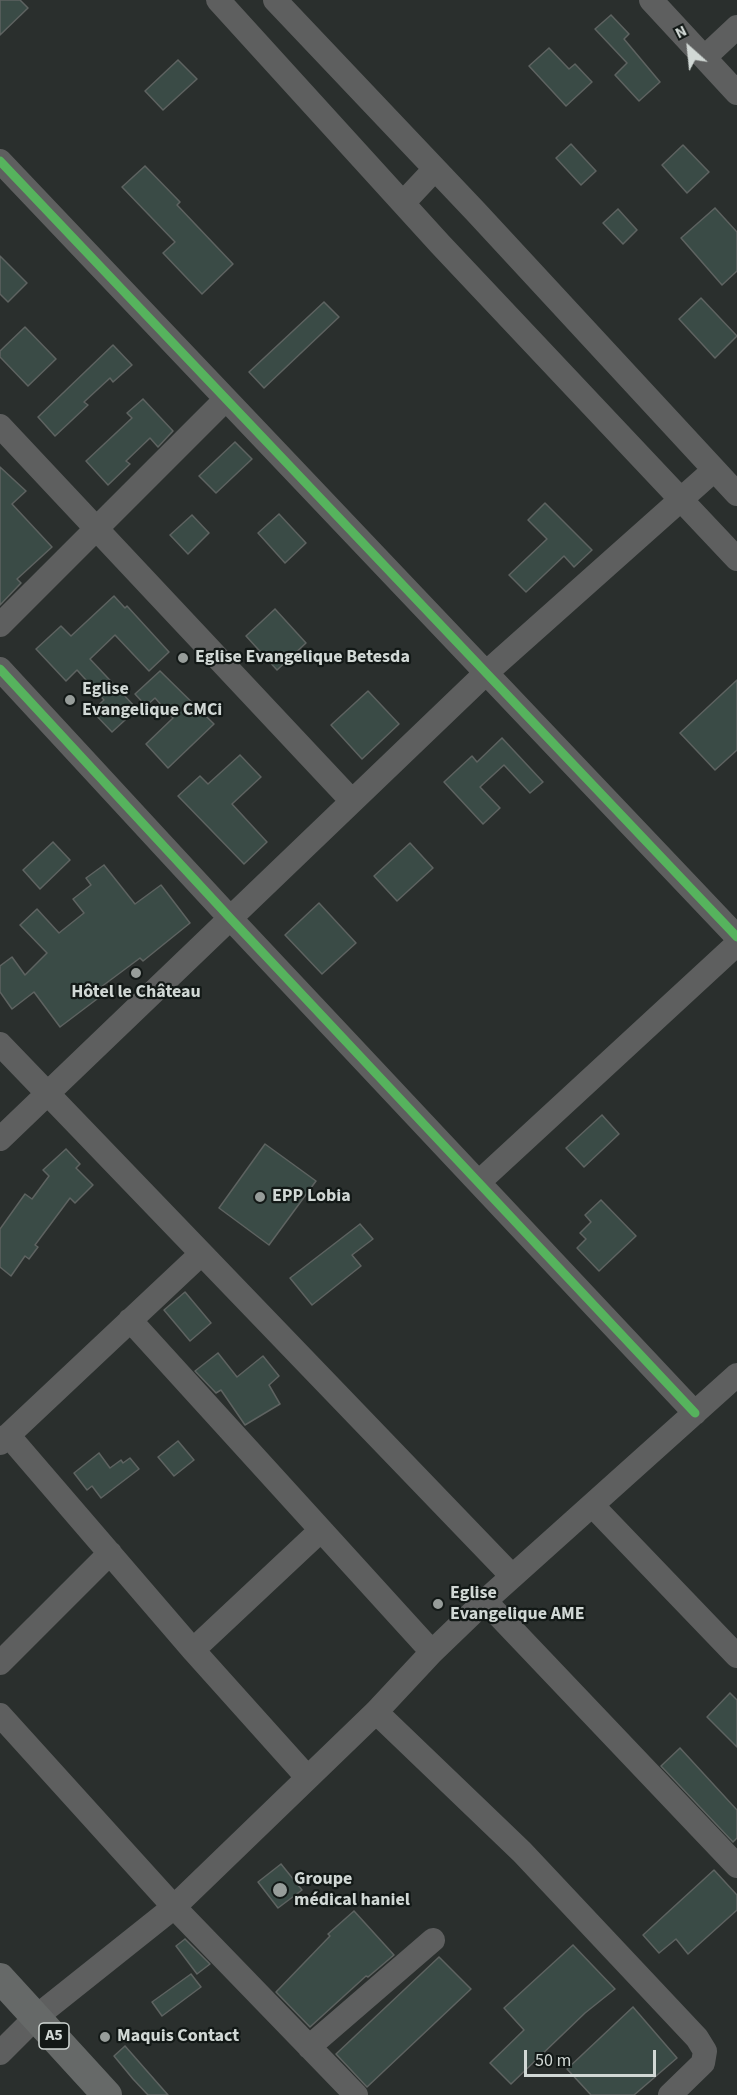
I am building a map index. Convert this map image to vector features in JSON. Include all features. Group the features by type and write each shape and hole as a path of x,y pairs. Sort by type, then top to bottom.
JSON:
{"main road":[{"name":"A5","path":"0,1978 107,2095"}],"street":[{"path":"218,0 737,559"},
{"path":"275,0 476,212 737,494"},
{"path":"651,0 737,93"},
{"path":"705,57 737,27"},
{"path":"0,161 737,937"},
{"path":"404,202 434,170"},
{"path":"0,625 226,399"},
{"path":"0,426 352,801"},
{"path":"0,1139 486,673 714,470"},
{"path":"0,669 231,919 695,1413"},
{"path":"479,1182 737,944"},
{"path":"0,1044 512,1576"},
{"path":"201,1254 4,1439 110,1553 307,1777"},
{"path":"130,1320 432,1652"},
{"path":"0,2053 36,2017 174,1906 376,1712 432,1652 485,1601 737,1375"},
{"path":"592,1505 737,1656"},
{"path":"193,1650 320,1531"},
{"path":"0,1663 110,1553"},
{"path":"485,1601 737,1866"},
{"path":"376,1712 522,1852 697,2038 705,2050 704,2063 670,2095"},
{"path":"0,1715 174,1906 356,2095"},
{"path":"309,2047 433,1940"}],"building":[{"path":"0,0 20,0 28,8 0,35"},
{"path":"611,15 629,34 624,39 660,82 639,101 615,75 627,63 595,29"},
{"path":"549,48 569,69 575,64 592,82 566,106 529,66"},
{"path":"178,60 197,79 163,110 145,91"},
{"path":"571,144 596,171 581,185 556,158"},
{"path":"683,145 709,172 687,193 662,165"},
{"path":"145,166 180,202 177,205 233,264 202,294 163,253 175,242 122,187"},
{"path":"715,208 737,232 737,271 722,285 681,238"},
{"path":"618,209 637,230 623,244 603,223"},
{"path":"0,256 27,283 8,302 0,294"},
{"path":"701,298 737,336 715,358 679,319"},
{"path":"324,302 339,317 264,388 249,372"},
{"path":"25,327 56,359 28,386 0,357 0,351"},
{"path":"113,345 132,365 113,382 110,378 84,402 88,405 55,436 38,417"},
{"path":"143,399 173,431 158,447 150,438 126,461 130,464 108,485 86,461 132,418 127,413"},
{"path":"235,442 252,459 216,493 199,476"},
{"path":"0,467 26,491 12,504 52,547 17,579 21,583 0,605"},
{"path":"545,503 592,550 574,567 564,556 526,592 509,575 547,539 528,520"},
{"path":"279,514 306,543 285,563 258,533"},
{"path":"192,515 209,533 188,554 170,535"},
{"path":"114,596 125,608 127,606 169,652 149,671 115,635 90,659 137,709 112,732 92,711 104,700 77,670 66,681 36,649 61,626 71,636"},
{"path":"275,609 306,643 277,670 246,636"},
{"path":"160,671 214,724 168,768 146,744 173,718 155,698 146,706 135,694"},
{"path":"737,680 737,750 715,770 680,733"},
{"path":"368,691 399,724 362,759 331,725"},
{"path":"502,738 543,782 530,793 504,765 480,787 500,808 483,824 444,782 472,756 477,762"},
{"path":"240,755 261,777 232,804 267,842 244,864 178,796 200,776 208,784"},
{"path":"53,842 70,860 40,889 23,870"},
{"path":"410,843 433,868 397,901 374,876"},
{"path":"104,865 135,904 161,885 190,923 143,961 140,958 97,990 101,996 60,1027 34,992 12,1009 0,992 0,966 12,957 25,975 47,953 20,925 37,909 59,933 84,913 73,899 91,885 86,878"},
{"path":"319,903 356,943 322,974 285,935"},
{"path":"602,1115 619,1134 584,1167 566,1148"},
{"path":"265,1144 316,1181 269,1245 219,1208"},
{"path":"66,1149 80,1164 76,1168 93,1185 75,1203 70,1198 35,1245 38,1247 29,1259 25,1256 11,1276 0,1267 0,1229 25,1194 32,1199 49,1176 43,1170"},
{"path":"601,1200 636,1236 599,1271 577,1248 586,1239 580,1233 591,1222 585,1215"},
{"path":"360,1224 373,1239 352,1255 361,1266 312,1305 290,1278"},
{"path":"185,1292 211,1323 190,1341 164,1310"},
{"path":"218,1353 237,1377 263,1356 279,1376 269,1385 280,1404 245,1425 221,1390 216,1393 195,1371"},
{"path":"178,1441 194,1460 174,1476 158,1457"},
{"path":"99,1453 110,1468 121,1460 123,1463 130,1458 139,1469 101,1498 92,1486 87,1490 74,1473"},
{"path":"730,1693 737,1700 737,1747 707,1717"},
{"path":"680,1748 737,1810 737,1838 733,1842 661,1766"},
{"path":"281,1864 302,1890 278,1908 258,1882"},
{"path":"714,1870 737,1895 737,1910 688,1954 676,1939 659,1953 643,1935"},
{"path":"354,1911 394,1955 368,1977 366,1976 310,2027 276,1992 330,1936 328,1934"},
{"path":"185,1939 210,1964 197,1974 176,1946"},
{"path":"573,1945 615,1989 585,2013 511,2084 490,2063 524,2030 504,2008"},
{"path":"439,1957 471,1989 367,2087 336,2054"},
{"path":"191,1974 201,1987 162,2016 152,2002"},
{"path":"633,2007 677,2058 634,2095 591,2095 567,2069"},
{"path":"125,2046 168,2095 148,2095 133,2079 114,2056"}],"cycle path":[{"path":"0,161 737,937"},
{"path":"0,669 231,919 695,1413"}],"place":[{"name":"Eglise Evangelique Betesda","path":"183,658"},
{"name":"Eglise Evangelique CMCi","path":"70,700"},
{"name":"Hôtel le Château","path":"136,973"},
{"name":"EPP Lobia","path":"260,1197"},
{"name":"Eglise Evangelique AME","path":"438,1604"},
{"name":"Groupe médical haniel","path":"280,1890"},
{"name":"Maquis Contact","path":"105,2037"}]}
